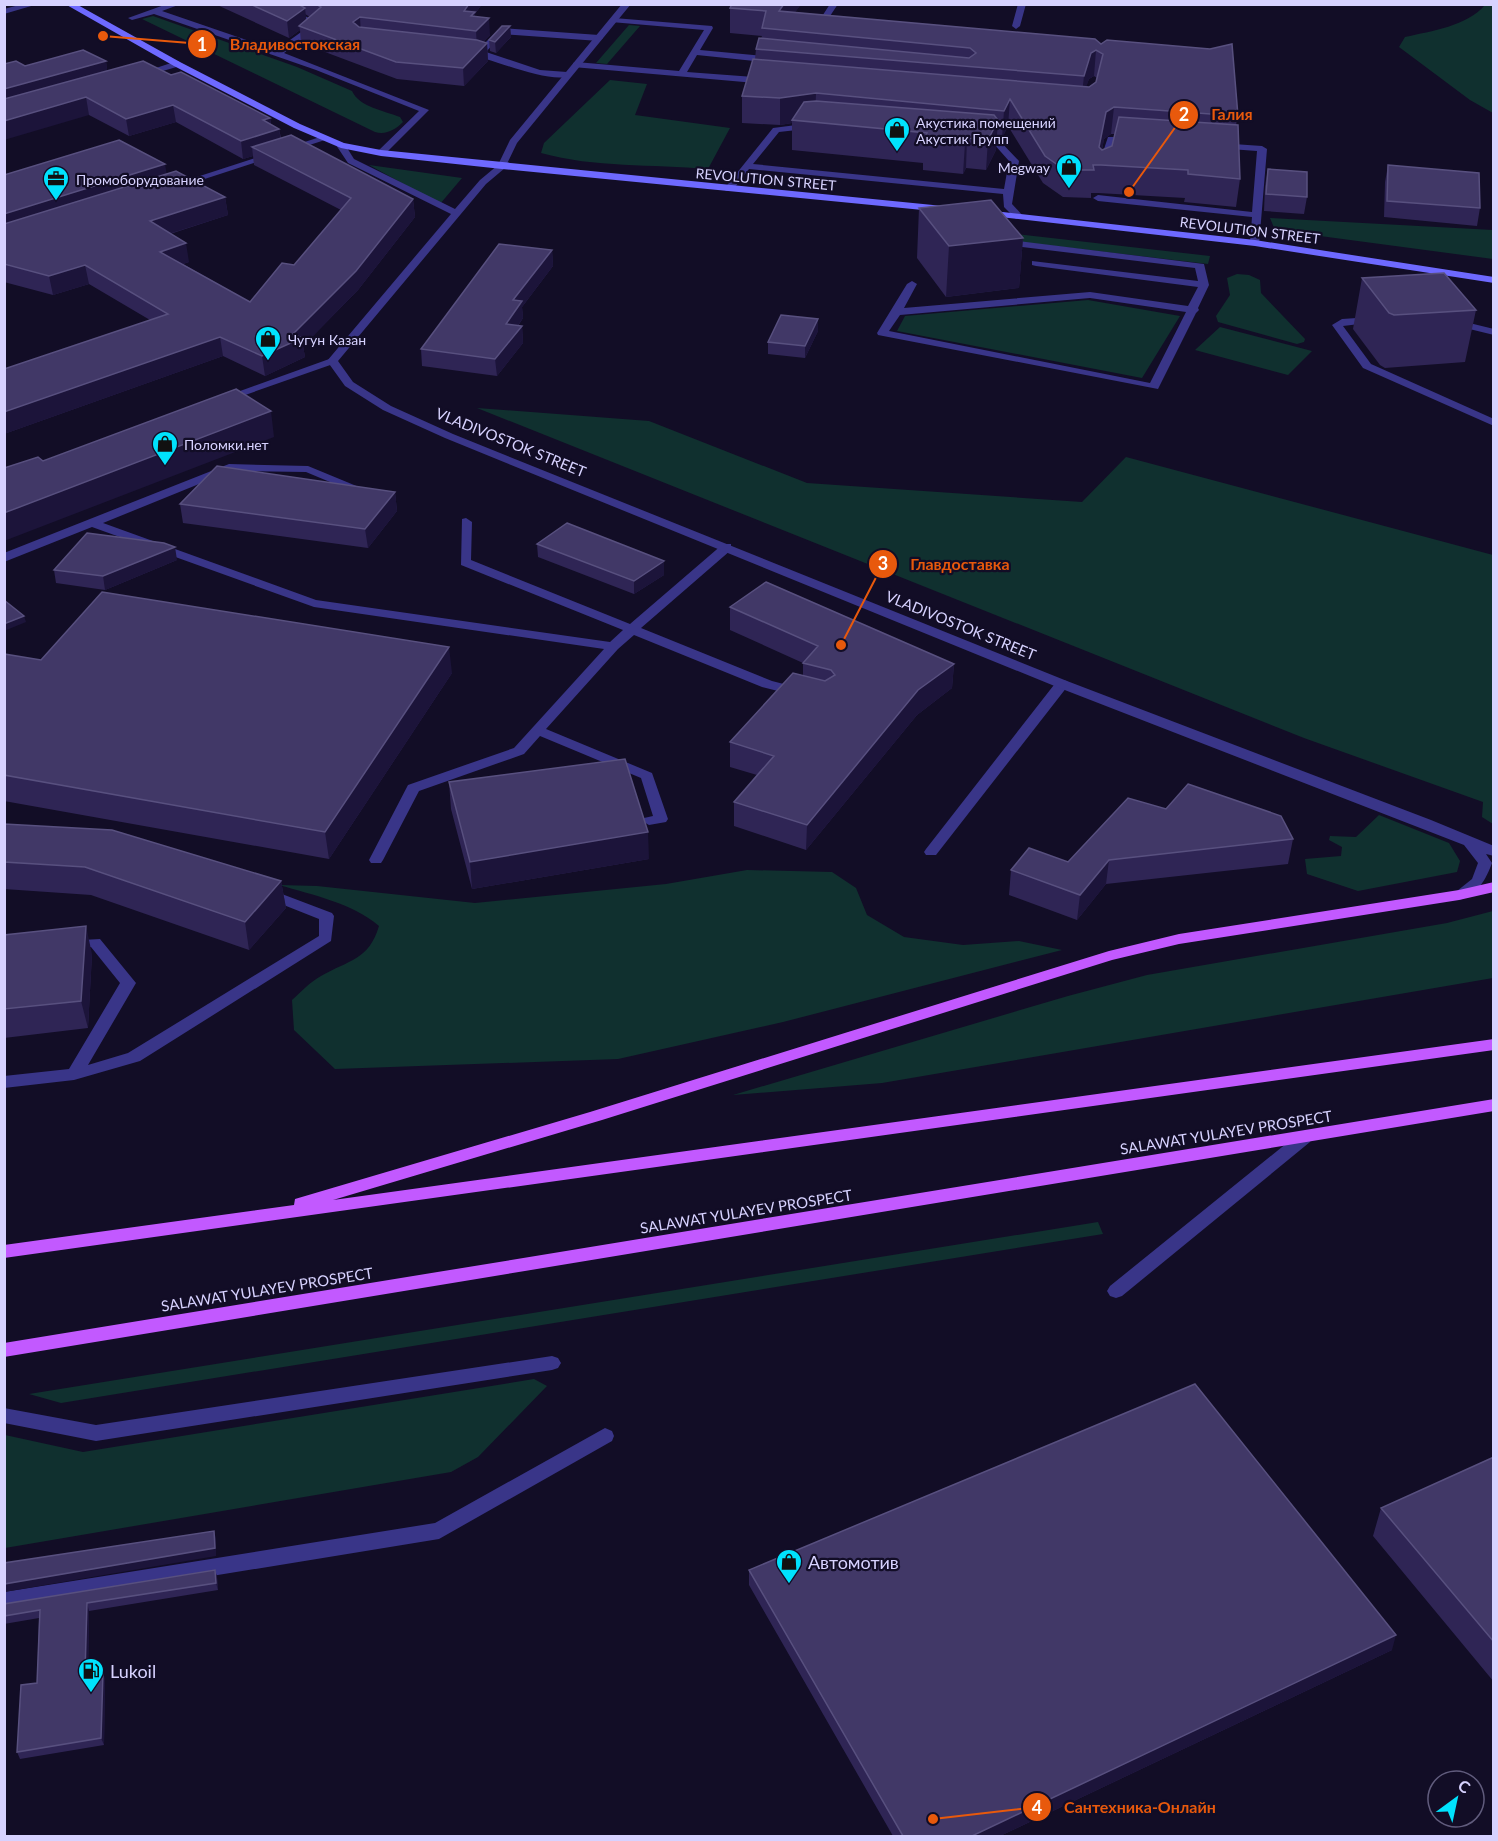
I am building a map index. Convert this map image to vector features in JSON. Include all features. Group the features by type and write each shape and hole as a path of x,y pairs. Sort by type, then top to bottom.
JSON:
{"main road":[{"name":"REVOLUTION STREET","path":"69,4 177,64 341,146 381,153 502,166 958,211"},
{"name":"REVOLUTION STREET","path":"969,212 1255,243 1448,271 1494,280"},
{"path":"249,1218 607,1112 1109,956 1179,939 1459,895 1494,887"},
{"path":"4,1252 1494,1044"},
{"name":"SALAWAT YULAYEV PROSPECT","path":"4,1350 1494,1105"}],"street":[{"path":"4,12 34,4"},
{"path":"132,18 177,4"},
{"path":"277,4 317,25 277,54"},
{"path":"208,405 332,361 483,182 502,166 513,142 627,4"},
{"path":"834,4 823,21 846,23"},
{"path":"1016,26 1022,4"},
{"path":"153,11 277,54 425,110 381,153"},
{"path":"614,20 709,28 681,74"},
{"path":"480,53 500,31 599,38"},
{"path":"458,51 480,53 538,73 567,75"},
{"path":"694,52 783,61"},
{"path":"137,76 177,64"},
{"path":"576,65 781,82"},
{"path":"729,189 776,130 826,126"},
{"path":"973,138 996,140 1014,162 1007,205 1019,217"},
{"path":"1102,173 1111,138 1146,141"},
{"path":"159,190 323,139"},
{"path":"1204,145 1262,149 1256,215 1258,231 1255,243"},
{"path":"341,146 351,161 458,214"},
{"path":"746,166 1008,192"},
{"path":"1098,198 1256,215"},
{"path":"912,284 897,312 882,333 1154,387 1194,310 1204,285 1200,266 992,241"},
{"path":"1036,263 1204,285"},
{"path":"897,312 1090,295 1194,310"},
{"path":"1435,318 1494,332"},
{"path":"1385,319 1342,322 1337,325 1367,366 1494,423"},
{"name":"VLADIVOSTOK STREET","path":"332,361 349,384 387,408 1062,684 1494,852"},
{"path":"4,558 229,467 308,469 371,494"},
{"path":"466,522 465,562 767,684 813,696"},
{"path":"92,523 314,603 613,646"},
{"path":"376,860 413,788 519,751 613,646 727,547"},
{"path":"931,852 1062,684"},
{"path":"538,730 647,776 661,819 649,821"},
{"path":"1459,895 1478,881 1485,863 1469,841"},
{"path":"4,1082 74,1074 134,1058 326,938 327,916 249,886"},
{"path":"48,946 96,942 128,983 74,1074"},
{"path":"1116,1291 1304,1138"},
{"path":"4,1415 96,1433 552,1363"},
{"path":"4,1600 439,1531 605,1436"}],"green space":[{"path":"1485,5 1493,5 1493,113 1470,100 1399,47 1405,37 1459,23"},
{"path":"153,16 297,67 352,91 366,105 400,117 403,122 390,131 375,132 142,19"},
{"path":"629,25 640,26 607,64 596,63"},
{"path":"610,80 647,84 635,115 730,128 708,169 582,161 541,153 544,143"},
{"path":"369,165 462,178 440,204"},
{"path":"1270,218 1493,230 1493,259 1275,230"},
{"path":"981,230 1210,256 1208,264 978,237"},
{"path":"1237,274 1249,275 1260,280 1261,293 1305,339 1304,342 1297,344 1218,322 1216,316 1230,295 1227,278"},
{"path":"1088,300 1180,316 1142,378 897,331 905,316"},
{"path":"1220,327 1312,351 1288,375 1195,350"},
{"path":"477,408 649,421 807,483 1082,502 1126,457 1493,555 1493,824 1482,817 1483,802 1304,738"},
{"path":"1379,815 1449,843 1460,861 1457,872 1358,891 1307,874 1305,859 1341,856 1342,847 1329,840 1330,836 1356,837"},
{"path":"747,870 832,872 856,888 867,915 904,937 963,945 1019,941 1062,950 783,1022 618,1059 335,1069 294,1030 292,1000 317,978 364,953 375,937 379,926 357,911 318,896 279,885 317,886 475,903 666,884"},
{"path":"1493,911 1493,978 882,1083 733,1095 1068,996 1147,975 1447,923"},
{"path":"1098,1222 1103,1234 61,1403 29,1394"},
{"path":"534,1379 547,1386 478,1457 451,1472 5,1548 5,1435 83,1452"}],"building":[{"path":"250,4 298,4 305,8 287,21"},
{"path":"316,4 469,4 464,11 475,12 471,16 489,18 476,31 360,17 353,22 359,27 487,43 463,68 396,62 299,26 321,7"},
{"path":"732,4 784,4 779,11 1095,39 1101,44 1107,40 1210,49 1232,44 1238,116 1114,107 1106,112 1099,147 1102,150 1112,146 1119,117 1238,125 1240,179 1188,174 1188,170 1101,165 1093,165 1094,170 1065,170 1045,156 1010,99 1004,111 816,93 780,98 742,96 753,59 1089,87 1096,82 1103,54 1096,50 1091,53 1084,76 756,49 759,38 969,58 976,53 970,48 762,28 766,11 730,8"},
{"path":"502,26 510,26 495,42 489,40"},
{"path":"83,50 106,61 4,89 4,64 16,61 25,66"},
{"path":"143,61 171,75 181,72 270,118 263,120 279,129 241,141 173,105 126,119 86,97 4,121 4,99"},
{"path":"816,101 994,115 998,120 988,140 967,138 965,143 924,140 927,133 792,120 804,102"},
{"path":"291,135 413,199 356,271 293,334 302,338 262,356 220,337 4,412 4,369 168,314 85,265 49,276 4,264 4,224 176,171 225,197 150,221 186,243 160,252 250,302 282,263 294,265 351,198 252,147"},
{"path":"119,140 165,164 4,214 4,175"},
{"path":"1388,165 1479,173 1480,208 1387,201"},
{"path":"1268,169 1307,172 1307,197 1266,194"},
{"path":"991,200 1023,238 949,246 919,208"},
{"path":"499,244 552,250 513,300 522,301 506,324 522,326 495,359 421,349"},
{"path":"1444,273 1476,310 1394,315 1389,313 1362,278"},
{"path":"781,315 818,319 805,346 768,342"},
{"path":"236,389 271,411 4,513 4,468 38,457 43,461"},
{"path":"217,466 395,492 365,529 180,504"},
{"path":"567,523 664,561 634,581 537,544"},
{"path":"87,533 164,543 175,547 103,576 54,570"},
{"path":"766,582 954,664 918,690 807,825 734,802 774,756 730,742 793,673 825,681 835,675 831,670 803,663 818,646 730,607"},
{"path":"102,592 449,647 325,832 4,775 4,654 41,660"},
{"path":"4,600 24,616 4,624"},
{"path":"625,759 648,832 470,862 449,782"},
{"path":"1188,784 1281,816 1293,839 1109,860 1080,895 1011,870 1029,848 1068,862 1128,798 1166,809"},
{"path":"4,824 112,830 281,881 245,922 85,867 4,862"},
{"path":"86,926 81,1001 4,1009 4,935"},
{"path":"1195,1384 1396,1635 972,1836 903,1836 749,1570"},
{"path":"1494,1457 1494,1642 1381,1508"},
{"path":"214,1531 215,1548 4,1584 4,1563"},
{"path":"215,1570 216,1583 87,1603 85,1674 103,1672 101,1738 17,1752 21,1685 37,1683 40,1610 4,1616 4,1604"}],"place":[{"name":"Владивостокская","path":"103,36"},
{"name":"Акустика помещений Акустик Групп","path":"897,153"},
{"name":"Megway","path":"1069,190"},
{"name":"Галия","path":"1129,192"},
{"name":"Промоборудование","path":"56,202"},
{"name":"Чугун Казан","path":"268,362"},
{"name":"Поломки.нет","path":"165,467"},
{"name":"Главдоставка","path":"841,645"},
{"name":"Автомотив","path":"789,1585"},
{"name":"Lukoil","path":"91,1694"},
{"name":"Сантехника-Онлайн","path":"933,1819"}]}
